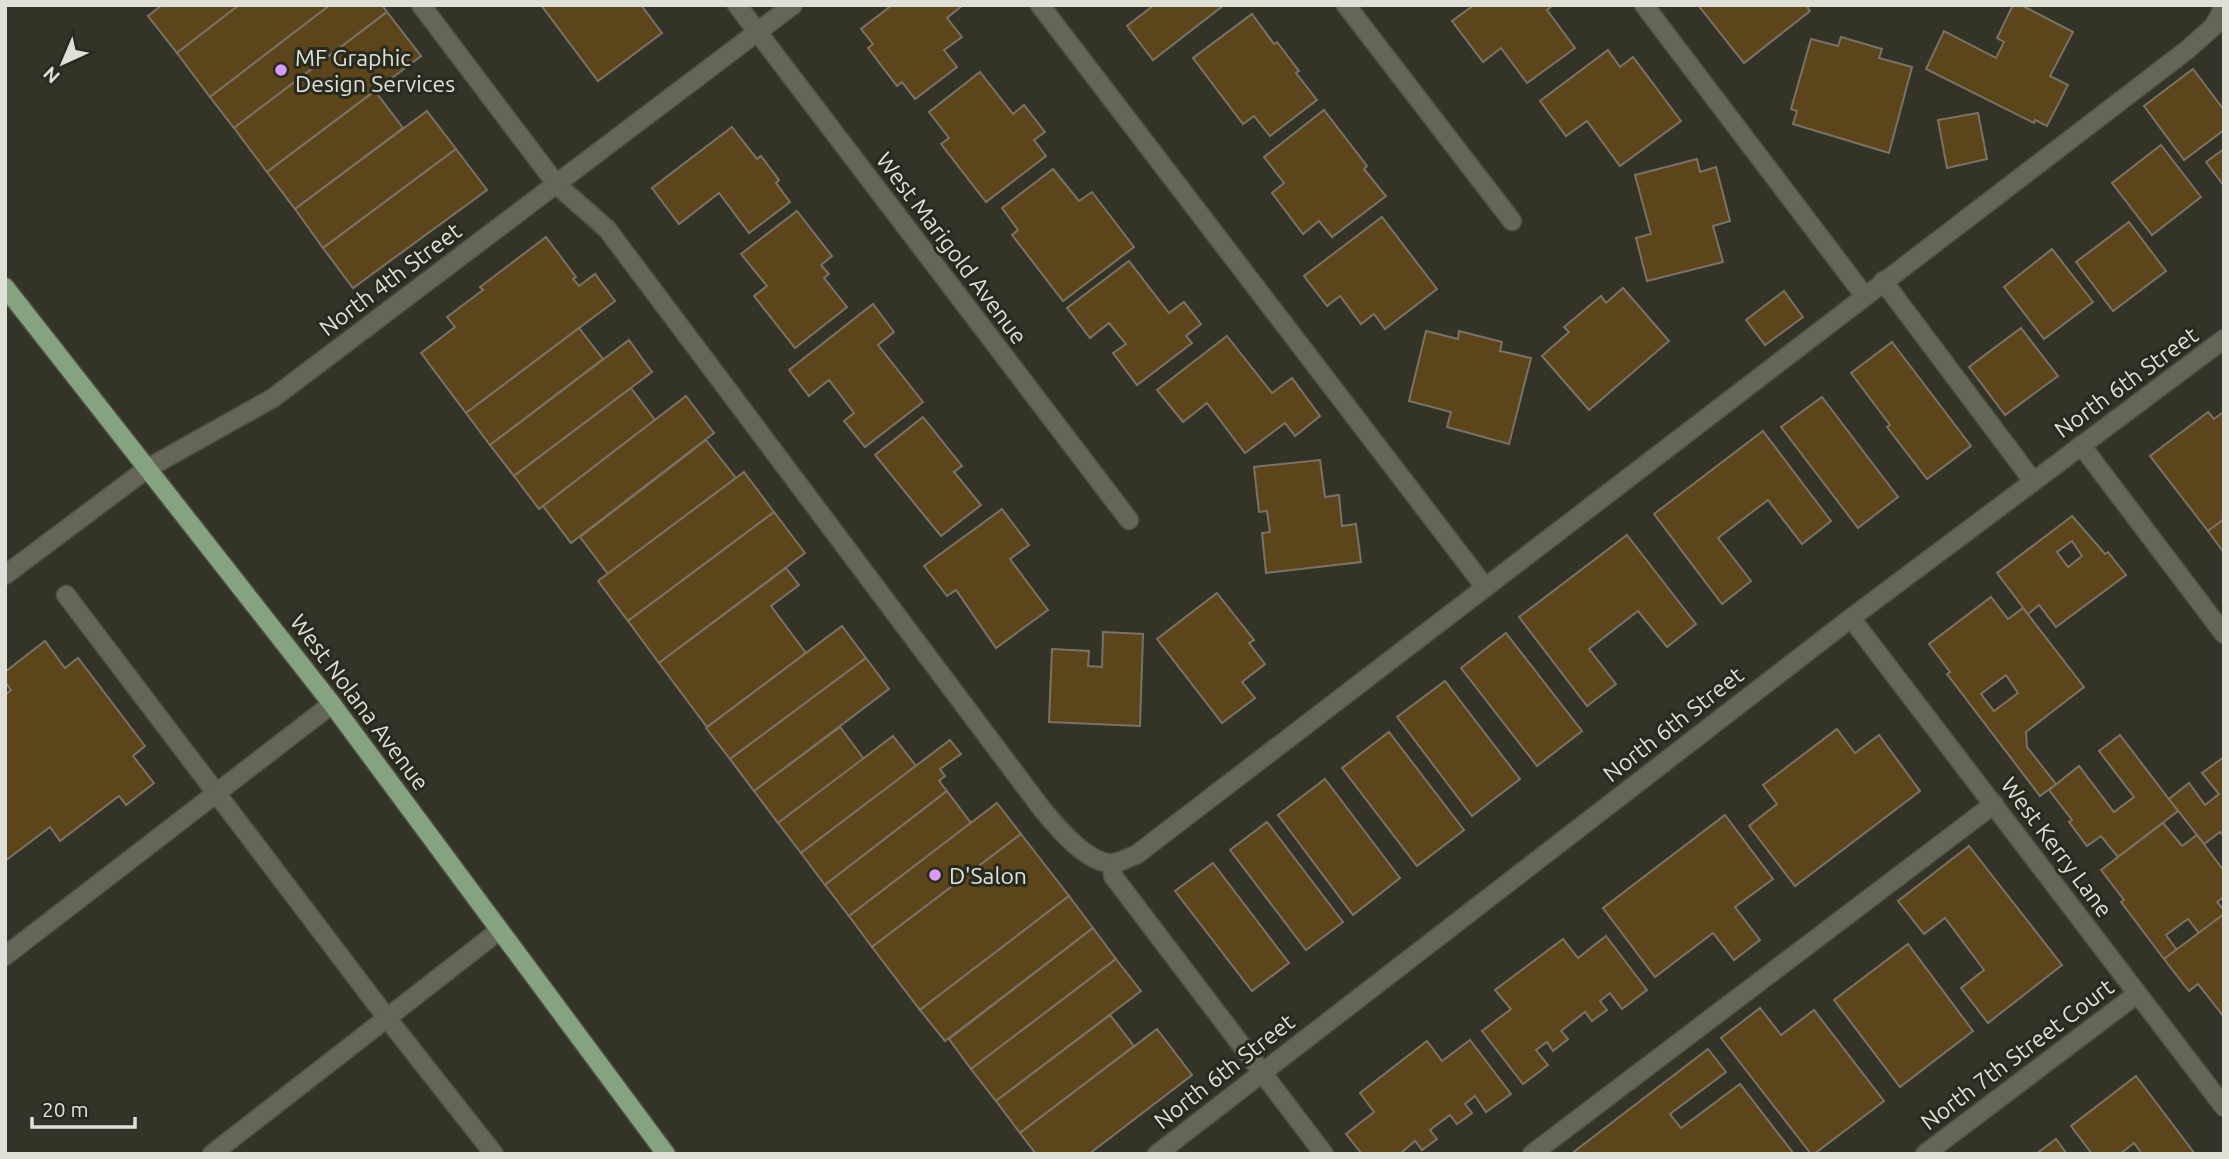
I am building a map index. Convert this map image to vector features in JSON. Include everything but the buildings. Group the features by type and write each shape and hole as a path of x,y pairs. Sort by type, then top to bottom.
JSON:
{"main road":[{"name":"West Nolana Avenue","path":"5,287 332,704 666,1154"}],"street":[{"path":"421,5 558,185 607,229 1042,809 1064,836 1080,849 1113,863 1136,855 2187,50 2219,22 2224,7"},
{"name":"West Marigold Avenue","path":"737,5 1129,520"},
{"name":"North 4th Street","path":"5,575 148,468 273,398 793,5"},
{"path":"1041,5 1485,587"},
{"path":"1346,5 1512,221"},
{"path":"1644,5 1864,295"},
{"path":"1883,281 2033,481"},
{"name":"North 6th Street","path":"1157,1154 1852,618 2224,340"},
{"path":"2081,445 2224,634"},
{"path":"66,595 387,1018 494,1154"},
{"name":"West Kerry Lane","path":"1852,618 2224,1107"},
{"path":"5,956 332,704"},
{"path":"1532,1154 1994,804"},
{"path":"1113,863 1113,876 1324,1154"},
{"path":"212,1154 500,930"},
{"name":"North 7th Street Court","path":"1925,1154 2137,994"}],"place":[{"name":"MF Graphic Design Services","path":"281,70"},
{"name":"D'Salon","path":"935,875"}]}
